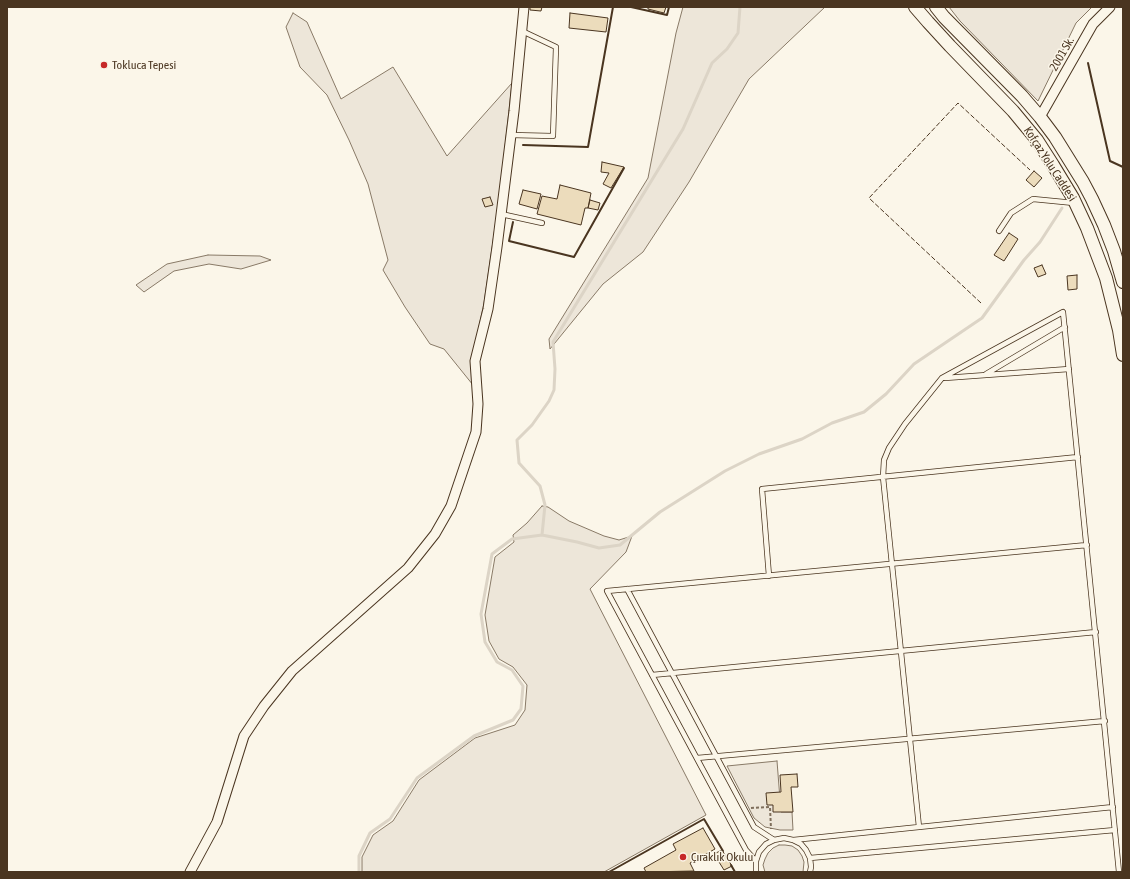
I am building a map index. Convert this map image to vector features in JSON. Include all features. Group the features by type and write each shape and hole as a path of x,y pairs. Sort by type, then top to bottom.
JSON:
{"main road":[{"name":"Kofçaz Yolu Caddesi","path":"916,7 950,46 1013,111 1037,140 1053,165 1075,203 1087,228 1106,278 1119,330 1123,355"},
{"name":"Kofçaz Yolu Caddesi","path":"936,7 1040,117 1068,158 1092,199 1106,232 1123,282"}],"street":[{"path":"190,872 218,822 244,736 264,706 292,671 408,568 436,534 450,506 476,432 478,404 476,361 488,309 501,214 511,135 524,7"},
{"name":"2001 Sk.","path":"1040,117 1093,24 1110,7"}],"lane":[{"path":"511,135 552,136 556,47 522,30"},
{"path":"999,231 1010,213 1033,199 1075,203"},
{"path":"501,214 542,223"},
{"path":"919,827 883,477 884,460 889,448 905,424 942,378 1063,312 1120,872"},
{"path":"984,375 1065,327"},
{"path":"942,378 1069,369"},
{"path":"769,576 762,489 1078,457"},
{"path":"756,861 746,850 607,591 1087,545"},
{"path":"628,589 754,827 773,839"},
{"path":"652,675 1096,632"},
{"path":"697,758 1104,721"},
{"path":"793,840 1113,807"},
{"path":"810,858 1115,830"},
{"path":"756,872 756,861 759,852 773,839 784,838 793,840 806,850 810,858 810,872"}],"path":[{"path":"744,808 770,807 773,839"}],"shaded area":[{"path":"683,7 825,7 749,79 689,182 643,252 603,284 550,349 549,339 648,178 676,33"},
{"path":"949,7 1092,7 1076,23 1038,101 960,21"},
{"path":"293,13 307,22 341,99 393,67 447,156 512,83 500,193 484,303 472,360 473,385 444,349 430,344 405,307 383,270 388,260 368,184 327,95 300,67 286,27"},
{"path":"208,255 260,256 271,260 241,269 209,264 174,271 144,292 136,285 167,264"},
{"path":"542,506 548,507 569,521 604,536 619,540 632,536 626,552 590,589 706,815 604,872 362,872 362,857 373,835 393,821 419,780 475,738 515,725 525,710 527,685 513,667 499,659 489,641 485,615 495,557 514,542 513,535 527,523"},
{"path":"777,761 781,812 792,812 793,830 780,830 765,827 754,818 727,766"},
{"path":"779,845 792,846 798,850 804,862 803,872 765,872 763,865 768,853"}],"building":[{"path":"530,7 542,7 541,11 530,10"},
{"path":"648,7 666,7 664,13 648,9"},
{"path":"570,13 608,18 606,32 569,28"},
{"path":"602,162 624,167 611,188 603,184 609,173 601,172"},
{"path":"1034,171 1042,178 1034,187 1026,180"},
{"path":"560,185 591,193 588,208 585,208 581,225 537,214 542,196 557,199"},
{"path":"523,190 541,194 537,209 519,204"},
{"path":"490,197 493,205 485,207 482,199"},
{"path":"590,200 600,203 598,210 588,208"},
{"path":"1009,233 1018,239 1004,261 994,255"},
{"path":"1042,265 1046,274 1038,277 1034,268"},
{"path":"1077,275 1077,289 1068,290 1067,276"},
{"path":"797,774 798,787 791,787 793,812 773,812 773,805 767,805 766,793 781,792 780,775"},
{"name":"Çıraklık Okulu","path":"703,828 715,849 690,863 694,871 646,872 644,868 676,850 673,844"},
{"path":"722,850 732,866 724,870 714,854"}],"waterway":[{"path":"359,872 359,856 370,833 390,819 417,778 474,736 513,720 521,709 523,686 512,670 497,662 485,642 481,614 492,554 512,539 542,535 545,505 540,486 519,463 517,440 532,425 549,401 554,390 555,369 553,342 683,129 712,63 727,49 738,33 740,7"},
{"path":"542,535 599,548 620,545 660,512 725,471 759,454 802,439 832,423 864,412 886,394 914,364 982,318 1024,260 1040,242 1062,208"}],"fence":[{"path":"981,303 869,198 958,103 1030,170"}],"wall":[{"path":"523,145 588,147 613,7"},
{"path":"631,7 667,15 669,7"},
{"path":"1088,63 1110,161 1123,167"},
{"path":"513,222 509,241 574,257 624,168"},
{"path":"609,872 704,819 723,851"},
{"path":"731,865 735,872"}],"place":[{"name":"Tokluca Tepesi","path":"104,65"},
{"name":"Çıraklık Okulu","path":"683,857"}]}
